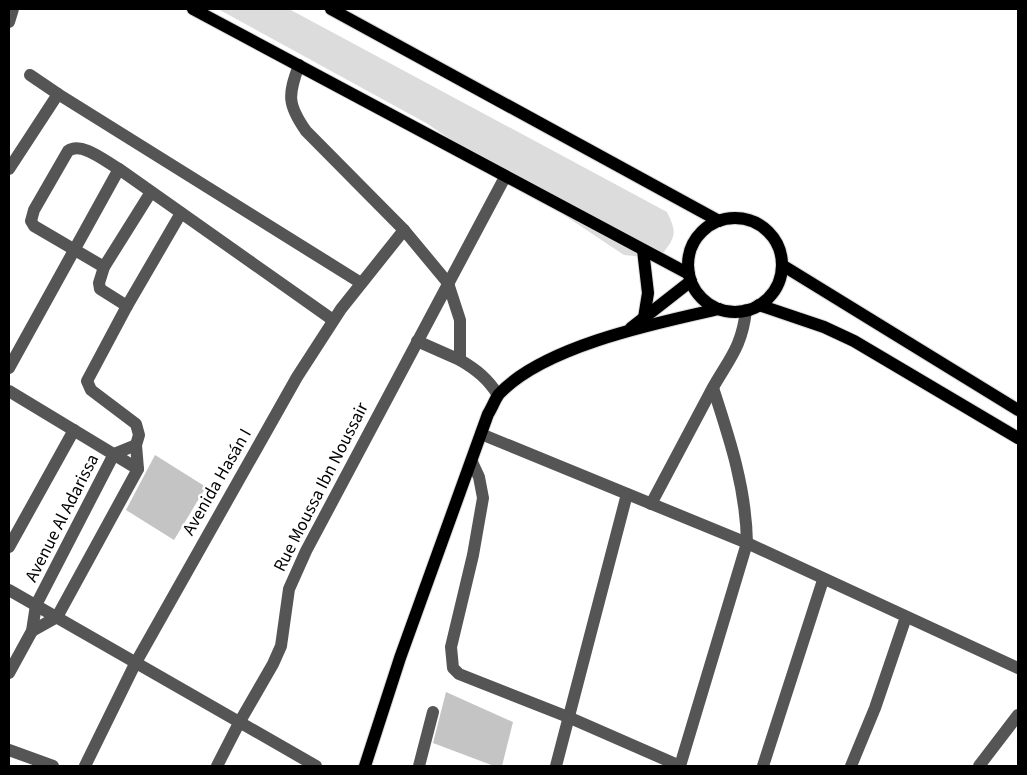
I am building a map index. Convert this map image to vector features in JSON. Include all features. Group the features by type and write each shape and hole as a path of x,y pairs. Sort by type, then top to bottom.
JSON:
{"main road":[{"path":"193,9 299,64 643,250 690,278"},
{"path":"331,9 719,220"},
{"path":"740,218 758,224 775,240 780,249 782,265 780,281 760,305 732,312 719,309 707,302 698,293 690,278 689,252 694,240 709,226 719,220 740,218"},
{"path":"643,250 648,293 644,318"},
{"path":"782,265 1018,410"},
{"path":"629,330 690,278"},
{"path":"760,305 824,327 854,341 1018,438"},
{"path":"365,766 400,658 498,395 534,368 629,330 719,309"}],"street":[{"path":"9,22 13,9"},
{"path":"299,64 289,95 295,116 306,131 404,230 448,283 460,320 460,360"},
{"path":"30,75 361,283"},
{"path":"9,169 58,94"},
{"path":"104,267 34,226 31,216 68,151 72,148 83,149 119,169 333,320"},
{"path":"9,368 119,169"},
{"name":"Rue Moussa Ibn Noussair","path":"217,766 281,646 286,606 295,575 505,177"},
{"path":"127,306 100,289 99,283 104,267 151,192"},
{"path":"32,631 57,617 138,469 136,445 139,435 136,424 91,390 87,381 127,306 181,213"},
{"name":"Avenida Hasán I","path":"85,766 135,664 297,377 333,320 404,230"},
{"path":"651,504 742,338 746,310"},
{"path":"417,341 460,360 477,370 498,395"},
{"path":"472,462 479,477 483,498 473,555 451,647 453,668 459,674 568,717 680,766 747,543 746,517 740,477 713,388"},
{"path":"9,391 138,469"},
{"path":"9,547 74,430"},
{"path":"482,434 747,543 823,580 1018,668"},
{"name":"Avenue Al Adarissa","path":"9,673 32,631 36,604 114,454 136,445"},
{"path":"556,766 627,494"},
{"path":"763,766 823,580"},
{"path":"9,590 239,722 293,761 316,766"},
{"path":"851,766 875,708 906,617"},
{"path":"419,766 433,712"},
{"path":"979,766 1018,715"},
{"path":"9,750 53,766"}],"shaded area":[{"path":"218,9 289,9 667,212 674,230 670,243 662,254 645,257 624,255 426,123"}],"building":[{"path":"155,455 206,487 174,540 126,510"},
{"path":"446,692 513,722 502,766 494,766 433,743"}]}
